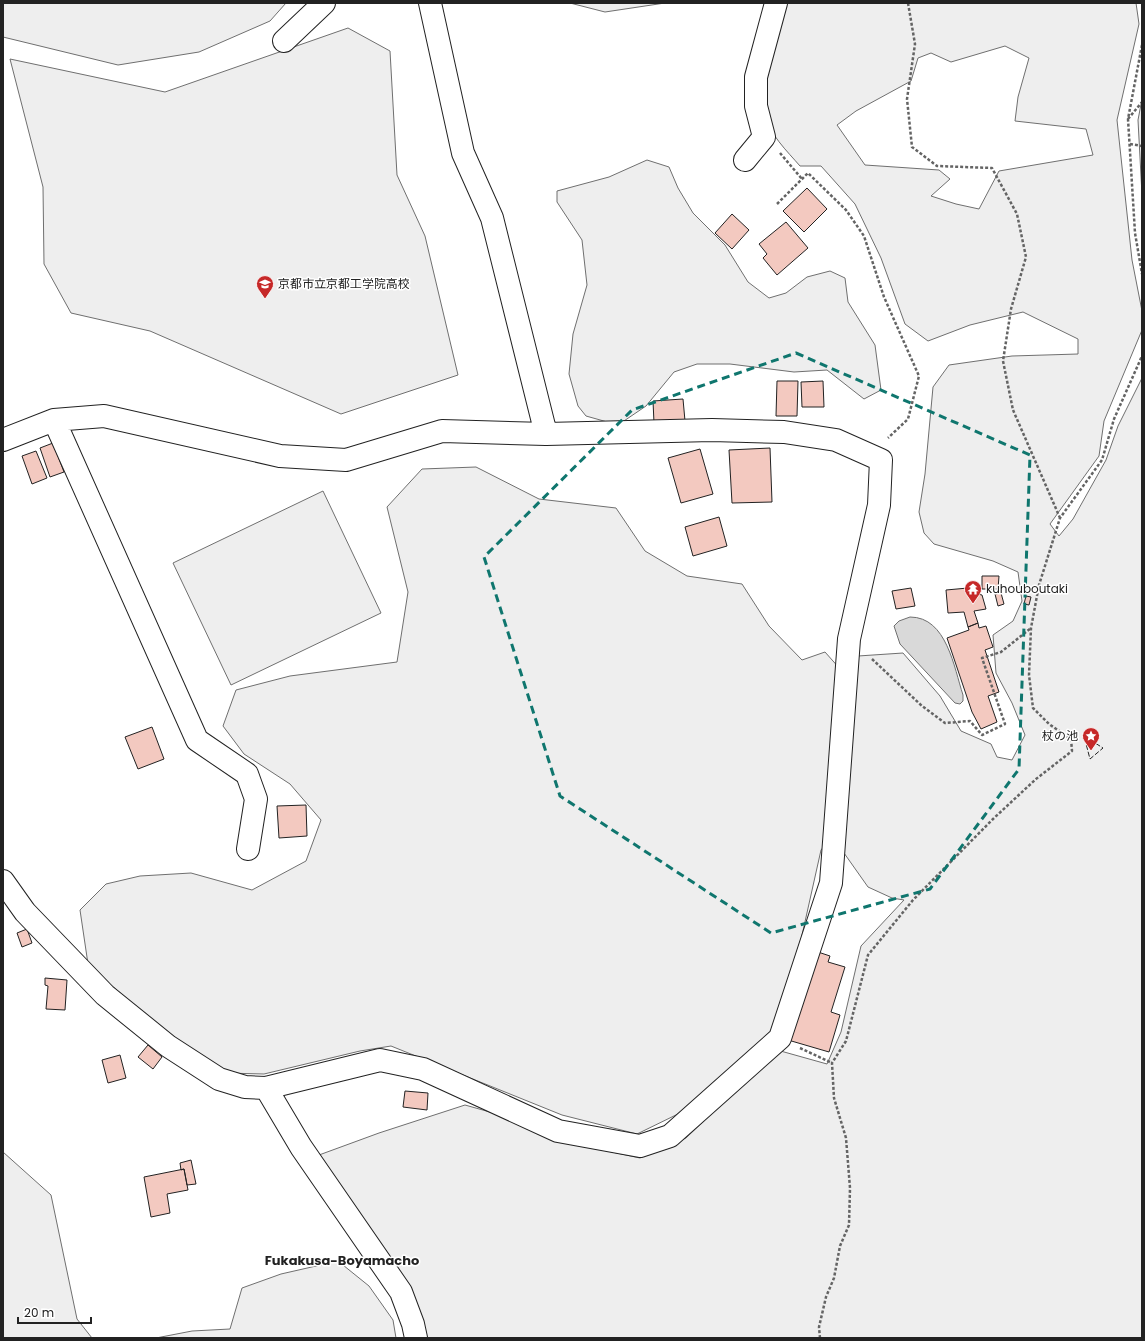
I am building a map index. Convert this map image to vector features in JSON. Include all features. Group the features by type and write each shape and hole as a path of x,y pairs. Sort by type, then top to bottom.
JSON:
{"street":[{"path":"284,41 324,3"},
{"path":"430,3 463,153 492,218 546,434"},
{"path":"745,160 764,137 756,106 756,77 776,3"},
{"path":"3,440 54,420 104,416 280,456 346,460 442,431 546,434 712,430 784,432 836,440 881,460 879,505 849,638 831,883 780,1038 670,1136 640,1146 558,1131 423,1069 380,1060 266,1088 246,1086 219,1079 168,1046 94,984 25,912 3,881"},
{"path":"54,420 197,740 247,774 256,799 248,849"},
{"path":"266,1088 301,1147 401,1292 413,1324 416,1338"}],"path":[{"path":"908,3 915,44 907,99 912,147 937,166 992,168 1017,214 1026,257 1011,309 1003,361 1013,410 1060,518"},
{"path":"1142,45 1128,119 1135,233 1142,274"},
{"path":"1128,119 1142,102"},
{"path":"764,137 788,161 802,180"},
{"path":"1130,144 1142,146"},
{"path":"777,204 808,173 846,210 864,236 884,297 919,376 908,419 886,439 881,460"},
{"path":"820,1338 819,1327 826,1297 834,1278 840,1246 849,1225 850,1188 846,1138 834,1098 832,1063 846,1041 868,955 913,900 993,819 1036,779 1072,751 1070,739 1050,724 1033,708 1029,675 1032,628 1039,585 1060,518 1102,460 1114,419 1142,356"},
{"path":"849,638 922,706 945,723 970,721 982,735 1005,724 982,658 1000,652 1032,628"},
{"path":"780,1038 832,1063"}],"highlighted area":[{"path":"796,353 1030,455 1019,769 930,889 771,933 560,796 484,557 632,410"}],"shaded area":[{"path":"3,3 286,3 270,21 199,52 118,65 3,37"},
{"path":"570,3 665,3 605,12"},
{"path":"783,3 1136,3 1139,24 1117,120 1132,260 1142,311 1142,330 1104,421 1099,456 1050,524 1059,536 1073,519 1106,460 1118,426 1142,378 1142,1338 423,1338 319,1155 379,1133 465,1105 497,1114 552,1139 640,1158 686,1138 777,1050 827,1064 841,1032 861,946 904,900 892,898 868,887 844,853 830,839 821,850 792,980 767,1043 680,1113 637,1134 562,1115 391,1046 360,1051 264,1074 225,1073 177,1042 88,964 80,910 106,884 140,876 191,873 252,890 306,861 321,820 290,784 244,754 223,726 236,690 290,676 397,662 408,592 387,507 422,469 476,467 539,499 616,508 645,551 687,576 742,584 769,626 802,660 825,652 841,670 858,656 903,653 940,696 961,731 991,744 997,757 1012,760 1025,735 1012,703 996,673 993,635 1013,621 1022,601 1018,572 993,561 934,544 924,533 919,512 925,474 933,387 949,365 1012,356 1078,354 1078,339 1023,312 970,325 928,341 905,324 881,258 855,204 821,166 800,166 779,142 766,121 762,99 763,71","holes":["1005,46 1029,58 1018,97 1015,121 1086,129 1093,155 999,171 979,209 931,196 950,179 939,170 865,165 837,125 856,111 911,81 918,58 931,53 951,62"]},
{"path":"348,28 390,51 397,175 425,236 458,375 341,414 150,331 71,313 44,264 43,187 10,59 165,92"},
{"path":"1142,99 1142,195 1138,120"},
{"path":"647,160 669,167 678,188 693,213 725,245 748,282 769,298 786,293 807,277 830,271 845,278 848,302 875,345 881,390 864,399 827,370 794,372 730,364 697,364 674,372 646,406 618,425 586,416 578,406 569,374 573,334 587,285 582,240 557,202 557,191 609,177"},
{"path":"323,491 381,613 231,685 173,563"},
{"path":"910,617 923,619 933,625 941,635 952,658 963,695 963,701 960,704 955,703 900,644 894,626 899,621"},
{"path":"3,1152 51,1195 77,1319 92,1338 3,1338"},
{"path":"338,1261 369,1286 393,1320 396,1338 156,1338 192,1331 230,1329 242,1288 281,1274"}],"building":[{"path":"807,188 827,209 804,232 783,211"},
{"path":"732,214 749,230 732,249 715,233"},
{"path":"786,222 808,248 777,275 763,258 767,254 759,244"},
{"path":"777,381 798,381 797,416 776,416"},
{"path":"823,381 824,407 802,407 801,382"},
{"path":"683,399 685,421 654,423 653,401"},
{"path":"53,443 64,472 50,477 40,448"},
{"path":"770,448 772,502 732,503 729,450"},
{"path":"700,449 713,494 681,503 668,458"},
{"path":"36,451 47,478 32,484 22,456"},
{"path":"719,517 727,546 693,556 685,527"},
{"path":"982,576 999,576 998,589 982,589"},
{"path":"911,588 915,606 896,609 892,591"},
{"path":"968,588 969,592 982,595 986,609 974,611 978,623 968,627 964,612 948,613 946,590"},
{"path":"1001,593 1004,604 998,606 995,594"},
{"path":"1026,596 1031,597 1029,605 1024,604"},
{"path":"978,623 979,628 986,626 993,647 985,650 999,692 988,696 997,722 981,729 972,712 947,638 969,630 968,627"},
{"path":"152,727 164,759 138,769 125,737"},
{"path":"306,805 307,836 279,838 277,806"},
{"path":"27,929 32,943 22,947 17,933"},
{"path":"815,951 830,956 828,962 845,967 831,1012 840,1015 829,1052 788,1040"},
{"path":"45,978 67,980 65,1010 46,1009 48,986 45,985"},
{"path":"148,1045 162,1057 153,1069 138,1057"},
{"path":"120,1055 126,1078 108,1083 102,1060"},
{"path":"405,1091 428,1093 427,1110 403,1107"},
{"path":"191,1160 196,1184 187,1185 184,1169 181,1170 180,1163"},
{"path":"184,1169 188,1190 167,1194 170,1213 151,1217 144,1177"}],"fence":[{"path":"1084,736 1103,748 1090,759 1084,736"}],"place":[{"name":"京都市立京都工学院高校","path":"265,299"},
{"name":"kuhouboutaki","path":"973,604"},
{"name":"杖の池","path":"1091,751"}],"district":[{"name":"Fukakusa-Boyamacho","path":"342,1260"}]}
